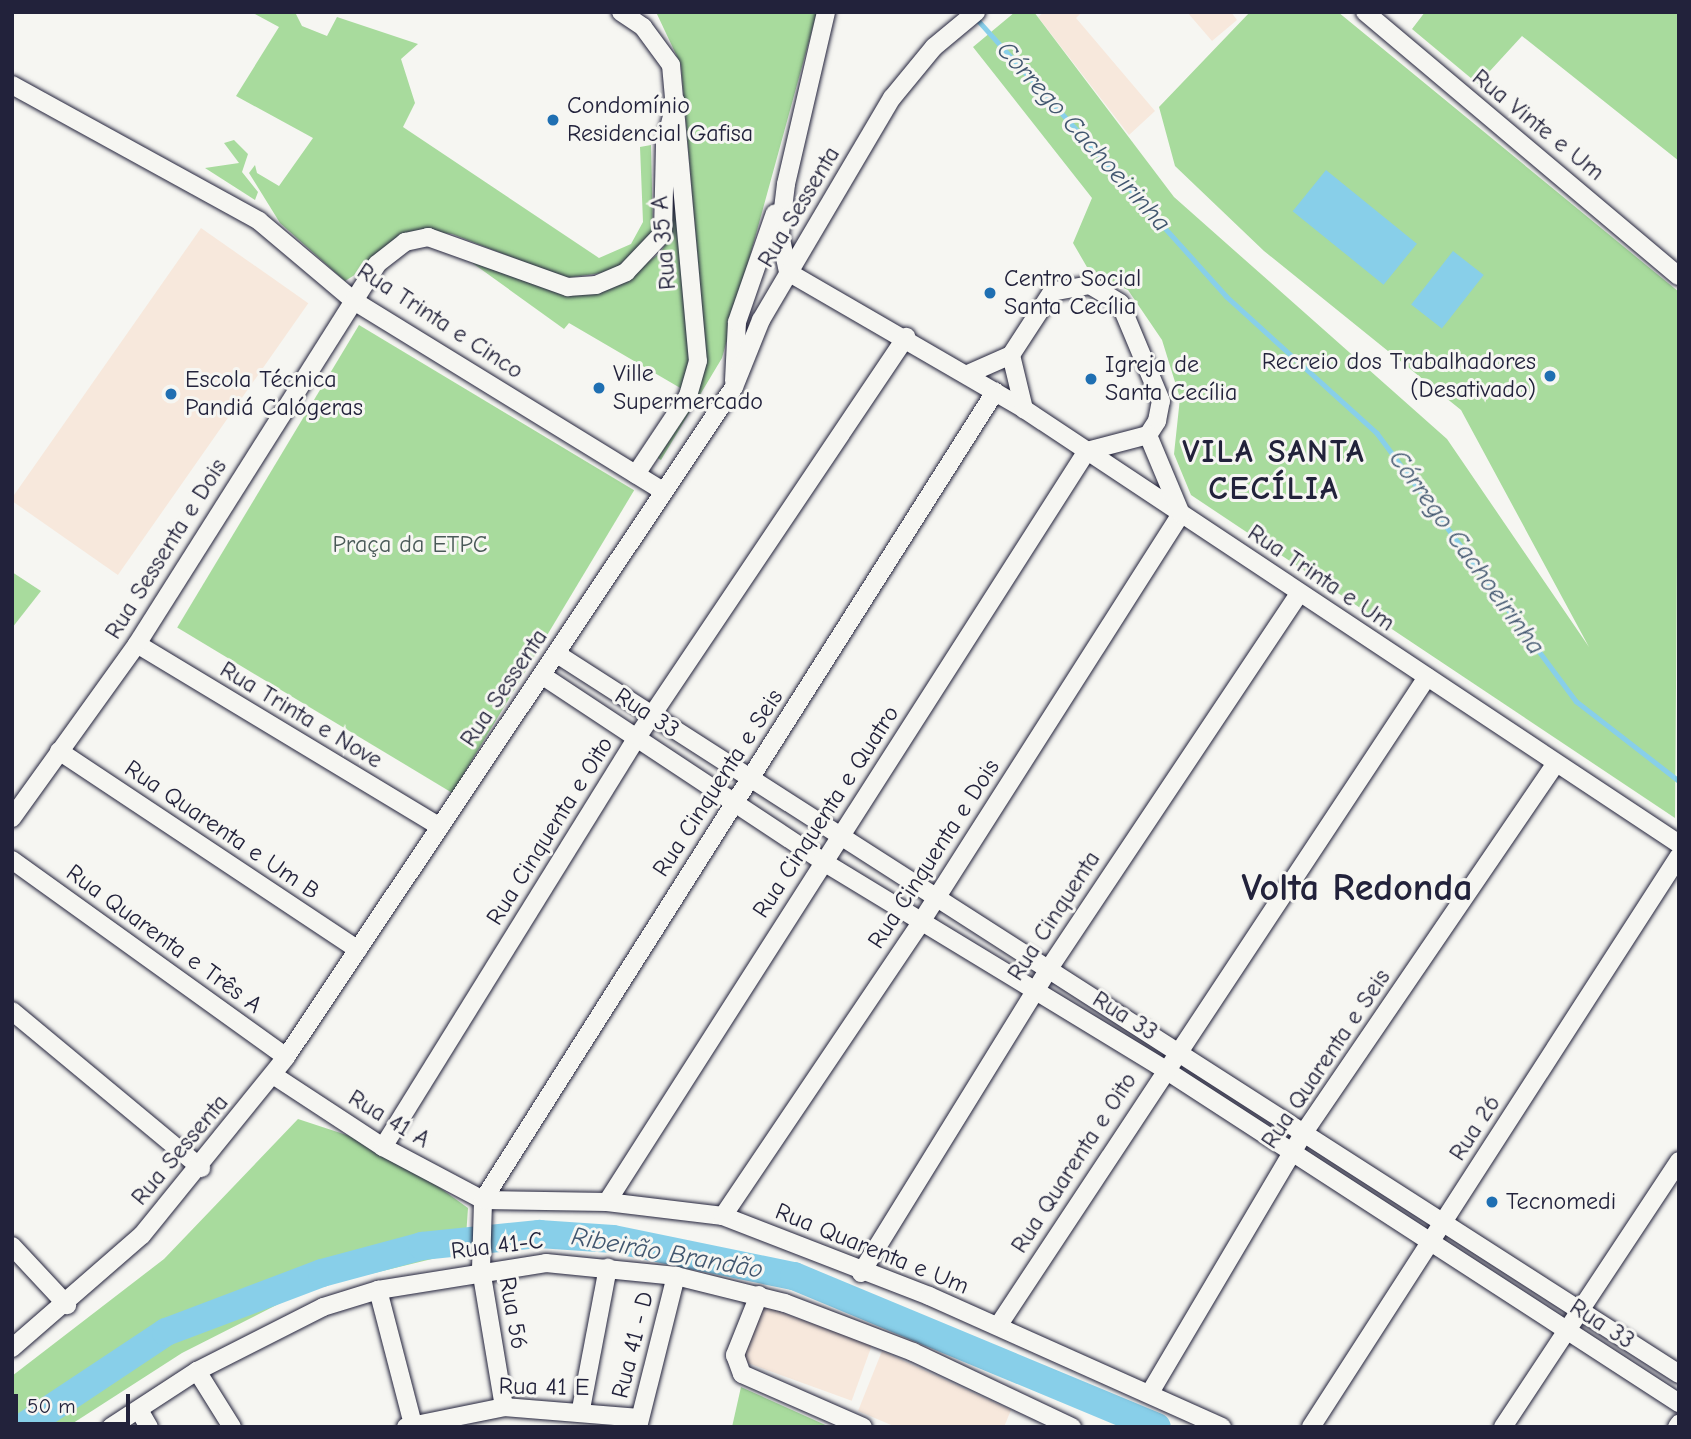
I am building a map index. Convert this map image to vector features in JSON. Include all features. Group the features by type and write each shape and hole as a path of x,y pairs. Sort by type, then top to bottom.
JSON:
{"street":[{"name":"Rua 35 A","path":"621,12 643,27 671,65 677,101 698,361 688,396 636,474"},
{"path":"788,272 780,233 786,184 826,12"},
{"name":"Rua Vinte e Um","path":"1366,12 1679,275"},
{"name":"Rua Sessenta","path":"12,1348 67,1305 201,1168 286,1057 734,387 788,272 892,98 971,17"},
{"name":"Rua Trinta e Cinco","path":"12,85 260,221 354,301 663,491"},
{"name":"Rua Sessenta e Dois","path":"12,818 136,644 383,258 420,237 443,239 568,287 596,285 626,272 648,256 663,233 664,151 677,101"},
{"path":"734,387 737,322 786,184"},
{"name":"Rua Trinta e Um","path":"788,272 968,373 1679,844"},
{"path":"968,373 1011,355 1052,292 1075,285 1104,291 1130,316 1161,401 1148,435 1181,514"},
{"name":"Rua Cinquenta e Oito","path":"383,1147 638,736 906,337"},
{"path":"1011,355 1024,409"},
{"name":"Rua Cinquenta e Seis","path":"483,1200 995,392"},
{"path":"1087,451 1148,435"},
{"name":"Rua Cinquenta e Quatro","path":"607,1202 1087,451"},
{"name":"Rua Cinquenta e Dois","path":"723,1216 921,922 1181,514"},
{"name":"Rua Cinquenta","path":"861,1273 1035,990 1299,593"},
{"name":"Rua Trinta e Nove","path":"136,644 440,827"},
{"name":"Rua 33","path":"557,654 654,713 1050,967 1175,1051 1444,1220 1679,1374"},
{"name":"Rua 33","path":"543,676 638,736 822,862 1164,1069 1679,1403"},
{"name":"Rua Quarenta e Oito","path":"999,1326 1175,1051 1427,677"},
{"name":"Rua Quarenta e Um B","path":"59,751 358,950"},
{"name":"Rua Quarenta e Seis","path":"1151,1391 1305,1131 1556,763"},
{"name":"Rua 26","path":"1311,1427 1679,856"},
{"name":"Rua Quarenta e Três A","path":"12,860 286,1057"},
{"path":"12,1011 201,1168"},
{"name":"Rua 41 A","path":"273,1074 383,1147 483,1200"},
{"path":"1503,1427 1569,1332 1679,1161"},
{"name":"Rua Quarenta e Um","path":"483,1200 607,1202 723,1216 999,1326 1151,1391 1222,1427"},
{"name":"Rua 56","path":"483,1200 479,1219 481,1269 504,1407"},
{"path":"12,1246 67,1305"},
{"name":"Rua 41-C","path":"111,1427 197,1371 323,1307 378,1290 481,1269 546,1263 676,1276 759,1295 853,1327 1072,1427"},
{"path":"581,1409 608,1268"},
{"name":"Rua 41 - D","path":"639,1423 676,1276"},
{"path":"378,1290 410,1426"},
{"path":"759,1295 735,1356 742,1374 863,1427"},
{"path":"197,1371 232,1427"},
{"name":"Rua 41 E","path":"410,1426 504,1407 581,1409 639,1423"},
{"path":"1029,1427 1035,1409"},
{"path":"139,1410 149,1427"}],"shaded area":[{"path":"1044,12 1082,12 1076,18 1155,111 1129,135 1038,17"},
{"path":"1187,12 1231,12 1237,20 1212,41"},
{"name":"Escola Técnica Pandiá Calógeras","path":"201,228 308,303 118,575 12,501 12,498"},
{"path":"761,1305 872,1345 852,1401 741,1360"},
{"path":"882,1351 1011,1410 1004,1427 896,1427 858,1411"}],"green space":[{"path":"251,12 295,12 302,26 327,36 337,17 418,44 401,59 415,103 403,127 599,258 631,244 643,222 640,147 651,145 653,232 636,256 609,272 565,278 452,234 425,231 345,281 280,223 249,173 255,165 257,173 279,186 313,138 236,96 279,27"},
{"path":"656,12 817,12 722,358 661,460 656,457 705,343 681,65"},
{"path":"1015,12 1034,12 1174,197 1447,439 1589,647 1461,410 1264,251 1175,166 1159,107 1250,12 1338,12 1679,292 1675,818 1191,495 1174,454 1180,398 1162,340 1128,290 1091,274 1073,243 1092,198 973,47"},
{"path":"1425,12 1679,12 1679,161 1522,36 1478,84 1412,29"},
{"path":"234,140 248,154 242,172 258,192 255,200 205,168 239,163 224,143"},
{"path":"671,156 692,355 682,389 569,323 564,329 471,262 569,296 625,279 660,253 671,235"},
{"name":"Praça da ETPC","path":"359,325 634,490 452,793 177,628"},
{"path":"12,572 41,591 12,628"},
{"path":"298,1119 383,1147 468,1208 465,1251 308,1289 182,1353 67,1427 12,1427 12,1376 164,1259"},
{"path":"741,1387 830,1427 732,1427"}],"water":[{"path":"1326,170 1417,244 1384,285 1293,211"},
{"path":"1453,251 1484,275 1442,329 1411,305"}],"waterway":[{"name":"Córrego Cachoeirinha","path":"976,18 1226,296 1377,433 1576,701 1679,781"},
{"name":"Ribeirão Brandão","path":"23,1427 166,1332 322,1273 422,1246 539,1234 613,1239 794,1276 1157,1427"}],"place":[{"name":"Condomínio Residencial Gafisa","path":"553,120"},
{"name":"Centro Social Santa Cecília","path":"990,293"},
{"name":"Recreio dos Trabalhadores (Desativado)","path":"1550,376"},
{"name":"Igreja de Santa Cecília","path":"1091,379"},
{"name":"Ville Supermercado","path":"599,388"},
{"name":"Escola Técnica Pandiá Calógeras","path":"171,394"},
{"name":"Tecnomedi","path":"1492,1202"}],"district":[{"name":"VILA SANTA CECÍLIA","path":"1274,472"},
{"name":"Volta Redonda","path":"1357,889"}]}
